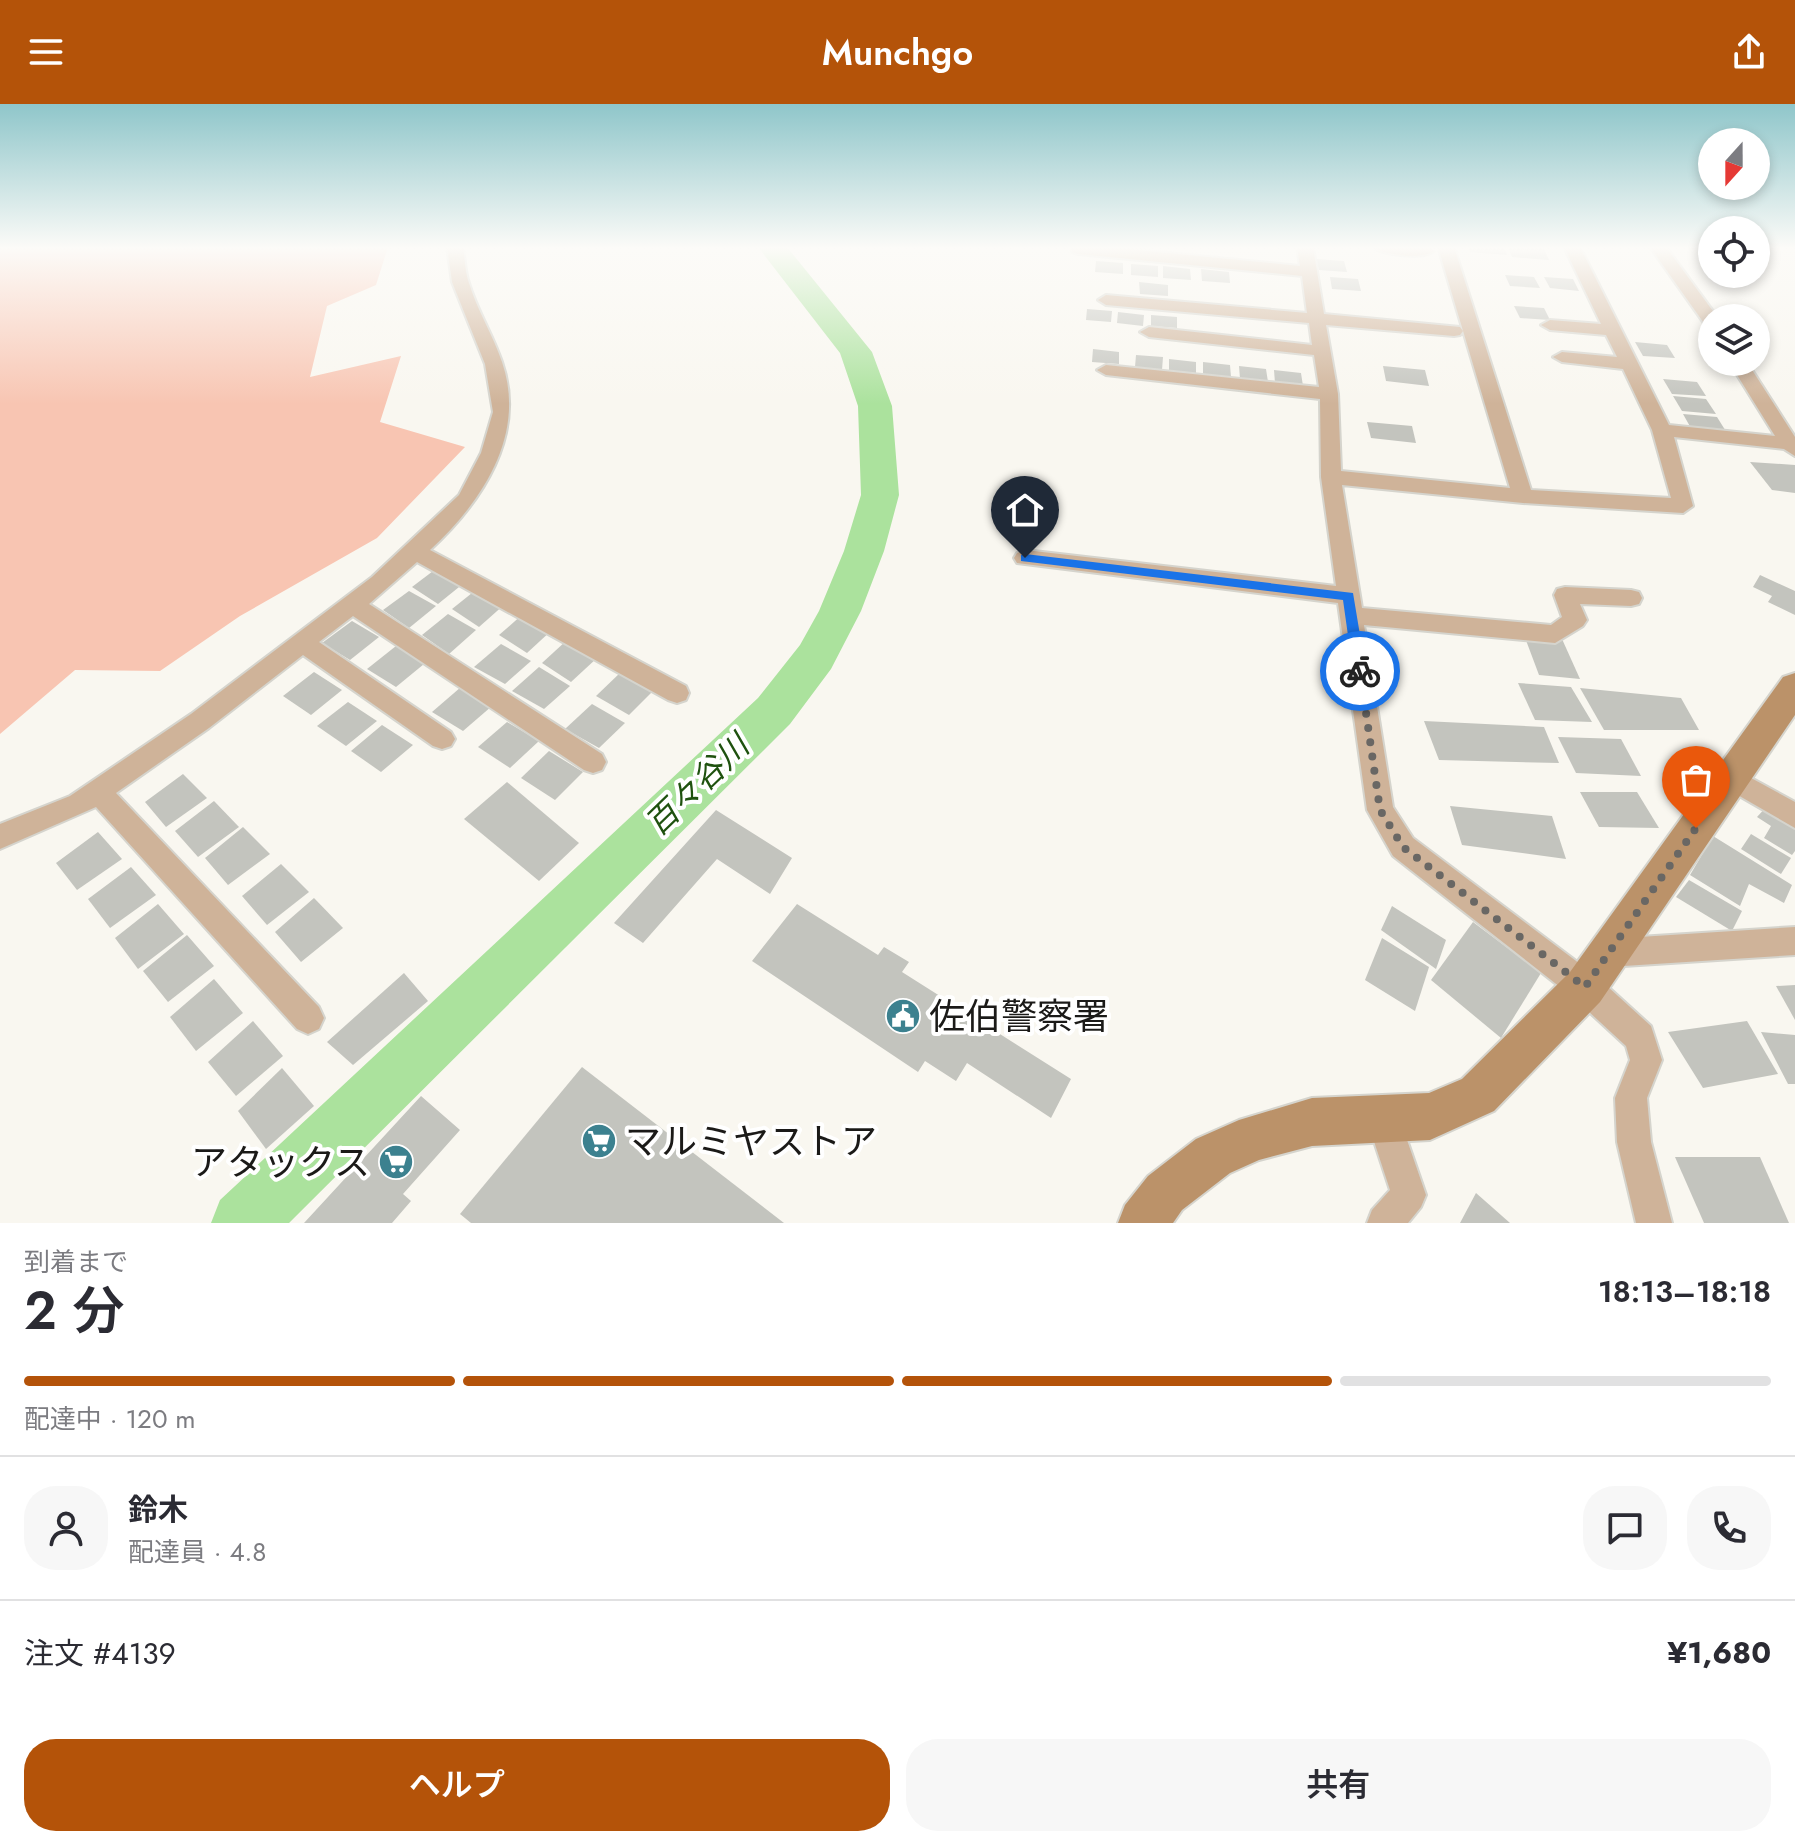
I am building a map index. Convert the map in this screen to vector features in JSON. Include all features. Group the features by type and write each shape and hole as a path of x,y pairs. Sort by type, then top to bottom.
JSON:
{"main road":[{"path":"1143,1223 1165,1193 1213,1156 1256,1137 1312,1122 1430,1116 1478,1095 1596,970 1795,687"}],"street":[{"path":"0,837 79,804 200,721 352,604 415,551 467,499 491,453 502,412 494,364 467,299"},
{"path":"1315,299 1329,394 1331,477 1380,810 1403,847 1596,970 1640,1037 1646,1060 1631,1098 1634,1142 1654,1223"},
{"path":"1464,299 1523,496"},
{"path":"1331,477 1523,496 1683,506 1662,430 1598,299"},
{"path":"1106,300 1454,331"},
{"path":"1550,325 1613,330"},
{"path":"1149,332 1322,351"},
{"path":"1562,357 1630,364"},
{"path":"1106,370 1329,394"},
{"path":"1747,376 1793,447"},
{"path":"1662,430 1793,447"},
{"path":"415,551 677,693"},
{"path":"1025,558 1555,634 1575,620 1565,595 1631,598"},
{"path":"352,604 593,762"},
{"path":"302,642 442,739"},
{"path":"1731,778 1795,816"},
{"path":"98,791 308,1018"},
{"path":"1596,970 1795,941"},
{"path":"1384,1120 1409,1195 1385,1223"}],"shaded area":[{"path":"0,299 343,299 327,306 310,377 401,356 380,422 465,447 377,538 240,616 160,671 75,670 0,734"}],"building":[{"path":"1514,306 1544,308 1550,320 1520,318"},
{"path":"1087,309 1112,311 1111,322 1086,320"},
{"path":"1118,312 1144,315 1143,326 1117,323"},
{"path":"1151,315 1177,317 1177,328 1151,326"},
{"path":"1635,342 1667,345 1675,358 1643,356"},
{"path":"1093,349 1119,352 1119,364 1092,362"},
{"path":"1136,355 1163,357 1162,370 1135,367"},
{"path":"1169,359 1196,362 1196,375 1169,372"},
{"path":"1203,362 1230,365 1231,377 1203,374"},
{"path":"1239,366 1266,369 1268,382 1240,379"},
{"path":"1383,366 1425,370 1429,386 1386,381"},
{"path":"1274,370 1301,373 1303,386 1275,383"},
{"path":"1663,379 1697,382 1706,396 1672,394"},
{"path":"1673,396 1706,399 1716,414 1682,411"},
{"path":"1683,414 1717,417 1727,433 1692,430"},
{"path":"1367,422 1412,426 1416,443 1371,438"},
{"path":"1750,462 1795,465 1795,493 1772,490"},
{"path":"437,568 464,583 438,604 412,587"},
{"path":"1760,575 1795,591 1795,615 1768,602 1772,596 1753,587"},
{"path":"477,589 505,604 479,627 452,609"},
{"path":"409,591 436,606 409,628 383,610"},
{"path":"448,614 476,630 449,654 422,635"},
{"path":"523,614 552,630 527,653 499,635"},
{"path":"352,621 379,637 350,660 322,643"},
{"path":"1524,635 1562,639 1580,679 1539,675"},
{"path":"566,641 597,658 571,682 542,663"},
{"path":"501,644 531,661 505,684 474,667"},
{"path":"396,646 424,664 396,687 367,669"},
{"path":"539,667 570,686 544,709 512,691"},
{"path":"314,672 342,690 311,715 283,696"},
{"path":"621,672 654,690 629,715 596,696"},
{"path":"1518,683 1571,687 1592,722 1535,720"},
{"path":"461,687 492,706 463,731 432,712"},
{"path":"1580,688 1681,698 1699,730 1604,730"},
{"path":"348,702 377,721 346,746 317,726"},
{"path":"592,704 625,723 599,748 565,729"},
{"path":"1424,721 1544,727 1559,763 1439,760"},
{"path":"507,722 539,741 510,768 478,747"},
{"path":"382,725 413,745 381,772 351,751"},
{"path":"1558,737 1621,739 1641,776 1576,773"},
{"path":"549,751 583,772 555,800 521,778"},
{"path":"183,774 207,798 166,827 145,802"},
{"path":"507,782 579,843 539,881 464,819"},
{"path":"1580,792 1637,792 1659,828 1599,827"},
{"path":"214,801 239,827 198,857 175,831"},
{"path":"1768,805 1795,821 1795,851 1792,855 1764,838 1771,826 1757,817"},
{"path":"1450,806 1552,816 1566,859 1462,845"},
{"path":"716,810 792,858 770,894 717,859 643,943 614,923"},
{"path":"243,827 270,854 228,885 205,858"},
{"path":"98,832 122,859 77,890 56,863"},
{"path":"1751,834 1791,858 1781,874 1741,849"},
{"path":"1713,836 1792,885 1784,903 1749,884 1740,906 1690,875"},
{"path":"281,864 309,892 267,925 242,896"},
{"path":"131,867 156,895 110,928 88,899"},
{"path":"1689,880 1742,911 1732,931 1676,897"},
{"path":"314,898 343,928 301,962 275,932"},
{"path":"158,904 184,934 138,969 115,938"},
{"name":"佐伯警察署","path":"797,904 878,955 884,947 909,962 902,972 1071,1079 1051,1118 967,1063 956,1081 925,1061 918,1072 752,961"},
{"path":"1392,906 1446,940 1436,969 1381,930"},
{"path":"1473,922 1541,973 1501,1038 1431,980"},
{"path":"187,935 214,966 168,1002 143,971"},
{"path":"1382,938 1429,967 1415,1011 1365,980"},
{"path":"404,973 428,1001 353,1065 327,1042"},
{"path":"214,979 243,1013 196,1051 170,1017"},
{"path":"1795,985 1795,1020 1776,986"},
{"path":"253,1021 283,1056 236,1096 208,1062"},
{"path":"1747,1021 1778,1074 1703,1088 1668,1032"},
{"path":"1761,1032 1795,1035 1795,1084 1788,1084"},
{"name":"マルミヤストア","path":"582,1067 784,1223 471,1223 460,1214"},
{"path":"282,1068 314,1106 266,1149 238,1111"},
{"name":"アタックス","path":"421,1096 460,1130 403,1194 411,1201 392,1223 304,1223"},
{"path":"1675,1157 1760,1157 1789,1223 1704,1223"},
{"path":"1476,1193 1510,1223 1460,1223"}],"waterway":[{"name":"百々谷川","path":"243,1223 774,711 816,657 840,611 864,551 880,495 875,406 856,352 814,299"}],"way so far":[{"path":"1360,671 1380,810 1403,847 1585,987 1696,828"}],"place":[{"name":"佐伯警察署","path":"903,1016"},
{"name":"マルミヤストア","path":"599,1141"},
{"name":"アタックス","path":"396,1162"}],"route":[{"path":"1025,558 1349,596 1360,671"}]}
